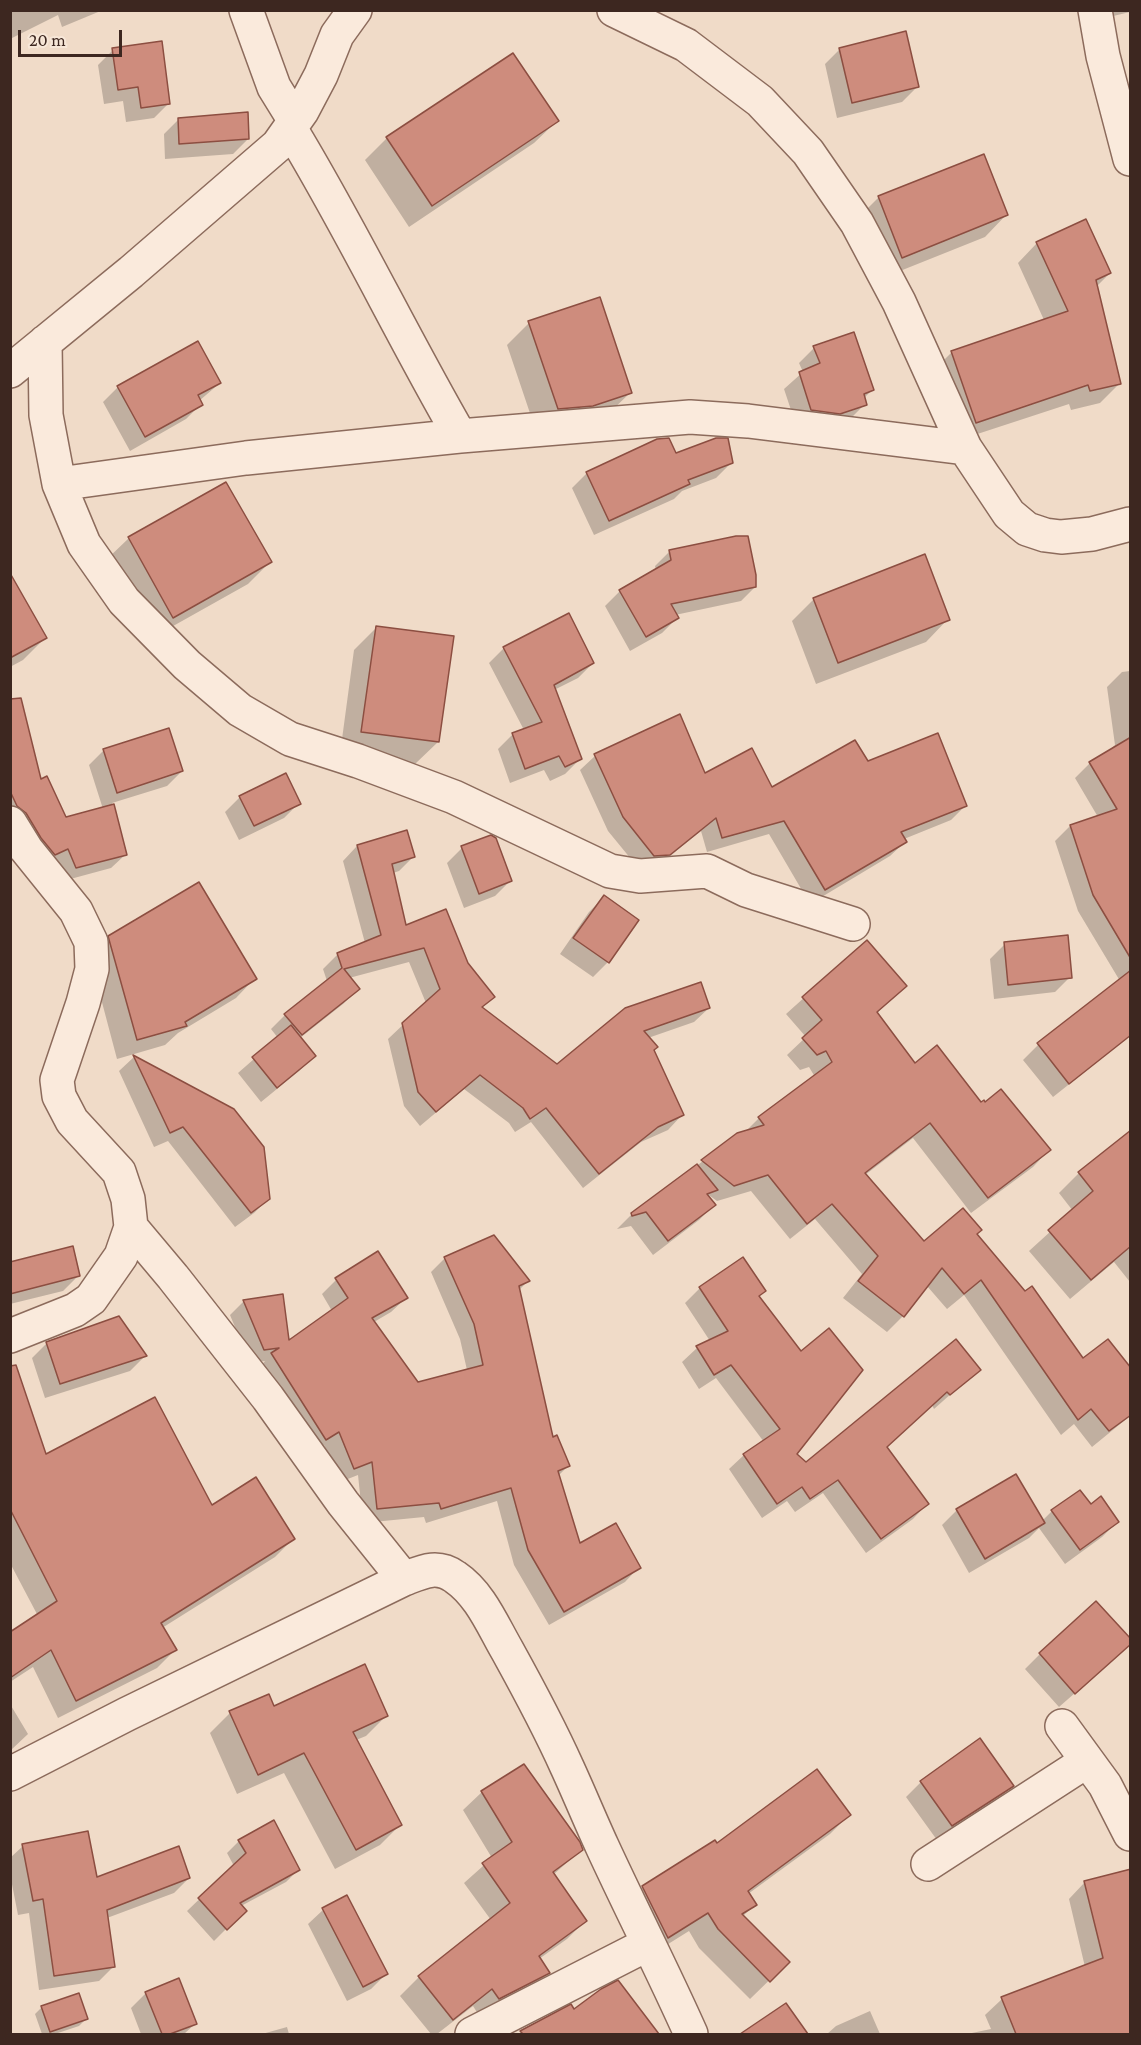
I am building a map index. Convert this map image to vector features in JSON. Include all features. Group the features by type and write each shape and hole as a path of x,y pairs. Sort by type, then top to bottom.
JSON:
{"street":[{"path":"246,10 274,87 419,365 460,436"},
{"path":"10,371 278,145 321,75 337,35 355,10"},
{"path":"614,10 686,45 760,101 808,152 856,223 899,302 965,448 1009,514 1027,529 1045,536 1092,534 1131,524"},
{"path":"1095,10 1103,56 1131,159"},
{"path":"45,342 46,415 59,484 84,544 124,601 187,665 240,710 290,740 358,761 453,797 610,871 640,876 707,871 746,890 853,924"},
{"path":"59,484 246,458 460,436 690,417 748,421 965,448"},
{"path":"10,823 26,849 76,911 91,942 92,969 57,1080 59,1096 72,1121 119,1172 128,1199 131,1227 122,1256 91,1299 75,1310 10,1336"},
{"path":"131,1227 268,1398 343,1503 404,1579"},
{"path":"10,1774 127,1714 404,1579 424,1571 443,1570 455,1577 473,1594 486,1612 566,1764 691,2034"},
{"path":"1062,1726 1105,1785 1131,1834"},
{"path":"928,1864 1087,1761"},
{"path":"472,2034 648,1944"}],"building":[{"path":"906,31 919,87 852,103 839,48"},
{"path":"162,41 170,104 141,108 138,87 118,90 112,48"},
{"path":"513,53 559,121 432,206 386,137"},
{"path":"248,112 249,139 179,144 178,118"},
{"path":"984,154 1008,215 902,258 878,196"},
{"path":"1086,219 1111,273 1096,280 1121,384 1090,391 1088,385 976,423 951,351 1068,311 1036,242"},
{"path":"600,297 632,393 593,406 558,409 528,321"},
{"path":"854,332 874,390 864,394 867,405 840,414 811,410 799,372 820,363 813,346"},
{"path":"198,341 221,383 198,395 203,405 145,437 117,386"},
{"path":"669,438 676,453 716,438 728,438 733,463 688,480 690,484 609,521 586,472 657,439"},
{"path":"226,482 272,562 173,618 128,537"},
{"path":"736,536 748,536 756,575 756,587 671,604 679,618 646,637 619,590 671,560 669,550"},
{"path":"925,554 950,620 838,663 813,598"},
{"path":"10,573 47,638 10,658"},
{"path":"569,613 594,663 554,685 582,759 565,767 559,756 525,769 512,733 542,722 503,647"},
{"path":"376,626 454,636 439,742 361,732"},
{"path":"21,698 41,779 47,776 66,817 114,804 127,855 76,868 68,849 55,855 41,838 26,813 17,806 10,791 10,699"},
{"path":"680,714 705,773 752,748 772,787 855,740 868,761 938,733 967,806 901,832 907,842 825,890 784,821 722,838 716,818 670,855 654,856 623,817 594,754"},
{"path":"169,728 183,771 117,793 103,749"},
{"path":"1131,737 1131,959 1093,895 1070,825 1117,809 1089,762"},
{"path":"286,773 301,804 254,826 239,796"},
{"path":"407,830 415,857 392,864 406,925 446,909 468,963 495,997 482,1007 557,1064 625,1008 701,982 710,1008 644,1031 658,1047 654,1050 684,1115 658,1127 599,1174 546,1108 530,1119 523,1108 480,1075 436,1112 418,1092 402,1023 440,989 424,948 344,969 360,989 302,1035 284,1014 342,968 337,953 381,935 357,845"},
{"path":"491,835 496,838 512,881 479,894 461,846"},
{"path":"199,882 257,979 185,1022 187,1026 137,1040 108,936"},
{"path":"604,895 639,920 609,963 573,938"},
{"path":"1068,935 1072,978 1008,985 1004,942"},
{"path":"867,940 907,986 877,1012 915,1063 937,1045 981,1102 984,1100 985,1102 1001,1089 1051,1150 988,1198 930,1123 865,1173 924,1241 963,1208 982,1230 977,1234 1025,1291 1032,1286 1083,1358 1108,1339 1131,1368 1131,1415 1109,1431 1091,1409 1078,1420 981,1280 964,1294 942,1268 904,1317 858,1281 878,1256 832,1204 807,1224 768,1175 734,1186 701,1160 737,1133 764,1125 758,1117 832,1062 826,1051 817,1055 802,1038 822,1020 802,997"},
{"path":"1131,970 1131,1035 1069,1084 1037,1043"},
{"path":"291,1025 316,1056 277,1088 252,1057"},
{"path":"133,1055 234,1109 264,1147 270,1199 251,1213 183,1127 170,1133"},
{"path":"1131,1130 1131,1246 1091,1280 1048,1230 1093,1191 1078,1172"},
{"path":"697,1164 718,1190 707,1194 716,1205 668,1241 646,1212 632,1216 631,1213"},
{"path":"494,1235 530,1281 519,1286 553,1437 557,1435 570,1466 558,1471 580,1543 616,1523 641,1568 564,1612 528,1550 511,1488 441,1509 439,1503 377,1509 372,1462 354,1469 339,1432 326,1440 271,1353 279,1348 264,1350 243,1300 283,1294 289,1340 348,1298 335,1278 378,1251 408,1298 372,1318 418,1382 483,1365 474,1324 444,1257"},
{"path":"73,1246 80,1276 10,1294 10,1262"},
{"path":"743,1257 766,1291 759,1296 801,1351 829,1328 863,1370 797,1454 806,1462 956,1339 981,1370 950,1395 947,1392 887,1447 929,1504 881,1539 838,1480 810,1499 802,1487 777,1504 743,1454 780,1429 731,1365 714,1375 696,1346 728,1331 699,1287"},
{"path":"119,1316 147,1356 60,1384 46,1342"},
{"path":"16,1365 46,1454 155,1397 212,1505 256,1477 295,1539 161,1623 177,1650 76,1701 51,1650 10,1678 10,1632 57,1601 10,1509 10,1366"},
{"path":"1016,1474 1045,1523 985,1559 956,1509"},
{"path":"1080,1490 1091,1504 1101,1496 1119,1522 1080,1550 1051,1510"},
{"path":"1096,1601 1131,1639 1131,1644 1075,1694 1039,1653"},
{"path":"365,1664 388,1716 353,1732 402,1825 356,1850 304,1753 258,1775 229,1711 269,1694 274,1706"},
{"path":"980,1738 1014,1786 952,1826 920,1781"},
{"path":"524,1764 580,1842 583,1850 553,1872 587,1921 539,1956 550,1973 499,1999 492,1989 453,2020 418,1976 510,1903 482,1863 512,1842 481,1791"},
{"path":"817,1769 851,1815 748,1891 757,1905 742,1914 790,1962 770,1982 718,1929 708,1913 668,1938 642,1886 715,1840 717,1843"},
{"path":"274,1820 300,1870 240,1903 247,1911 227,1930 198,1898 246,1853 238,1840"},
{"path":"88,1831 97,1877 179,1846 190,1878 107,1910 115,1967 54,1976 43,1899 33,1901 22,1844"},
{"path":"1131,1869 1131,2034 1016,2034 1001,1997 1103,1958 1084,1881"},
{"path":"347,1895 388,1974 363,1987 322,1908"},
{"path":"179,1978 197,2024 170,2034 162,2034 145,1992"},
{"path":"618,1980 659,2034 523,2034 520,2031 571,2004 574,2009 601,1989"},
{"path":"79,1993 88,2019 50,2032 41,2006"},
{"path":"786,2003 808,2034 740,2034"}]}
